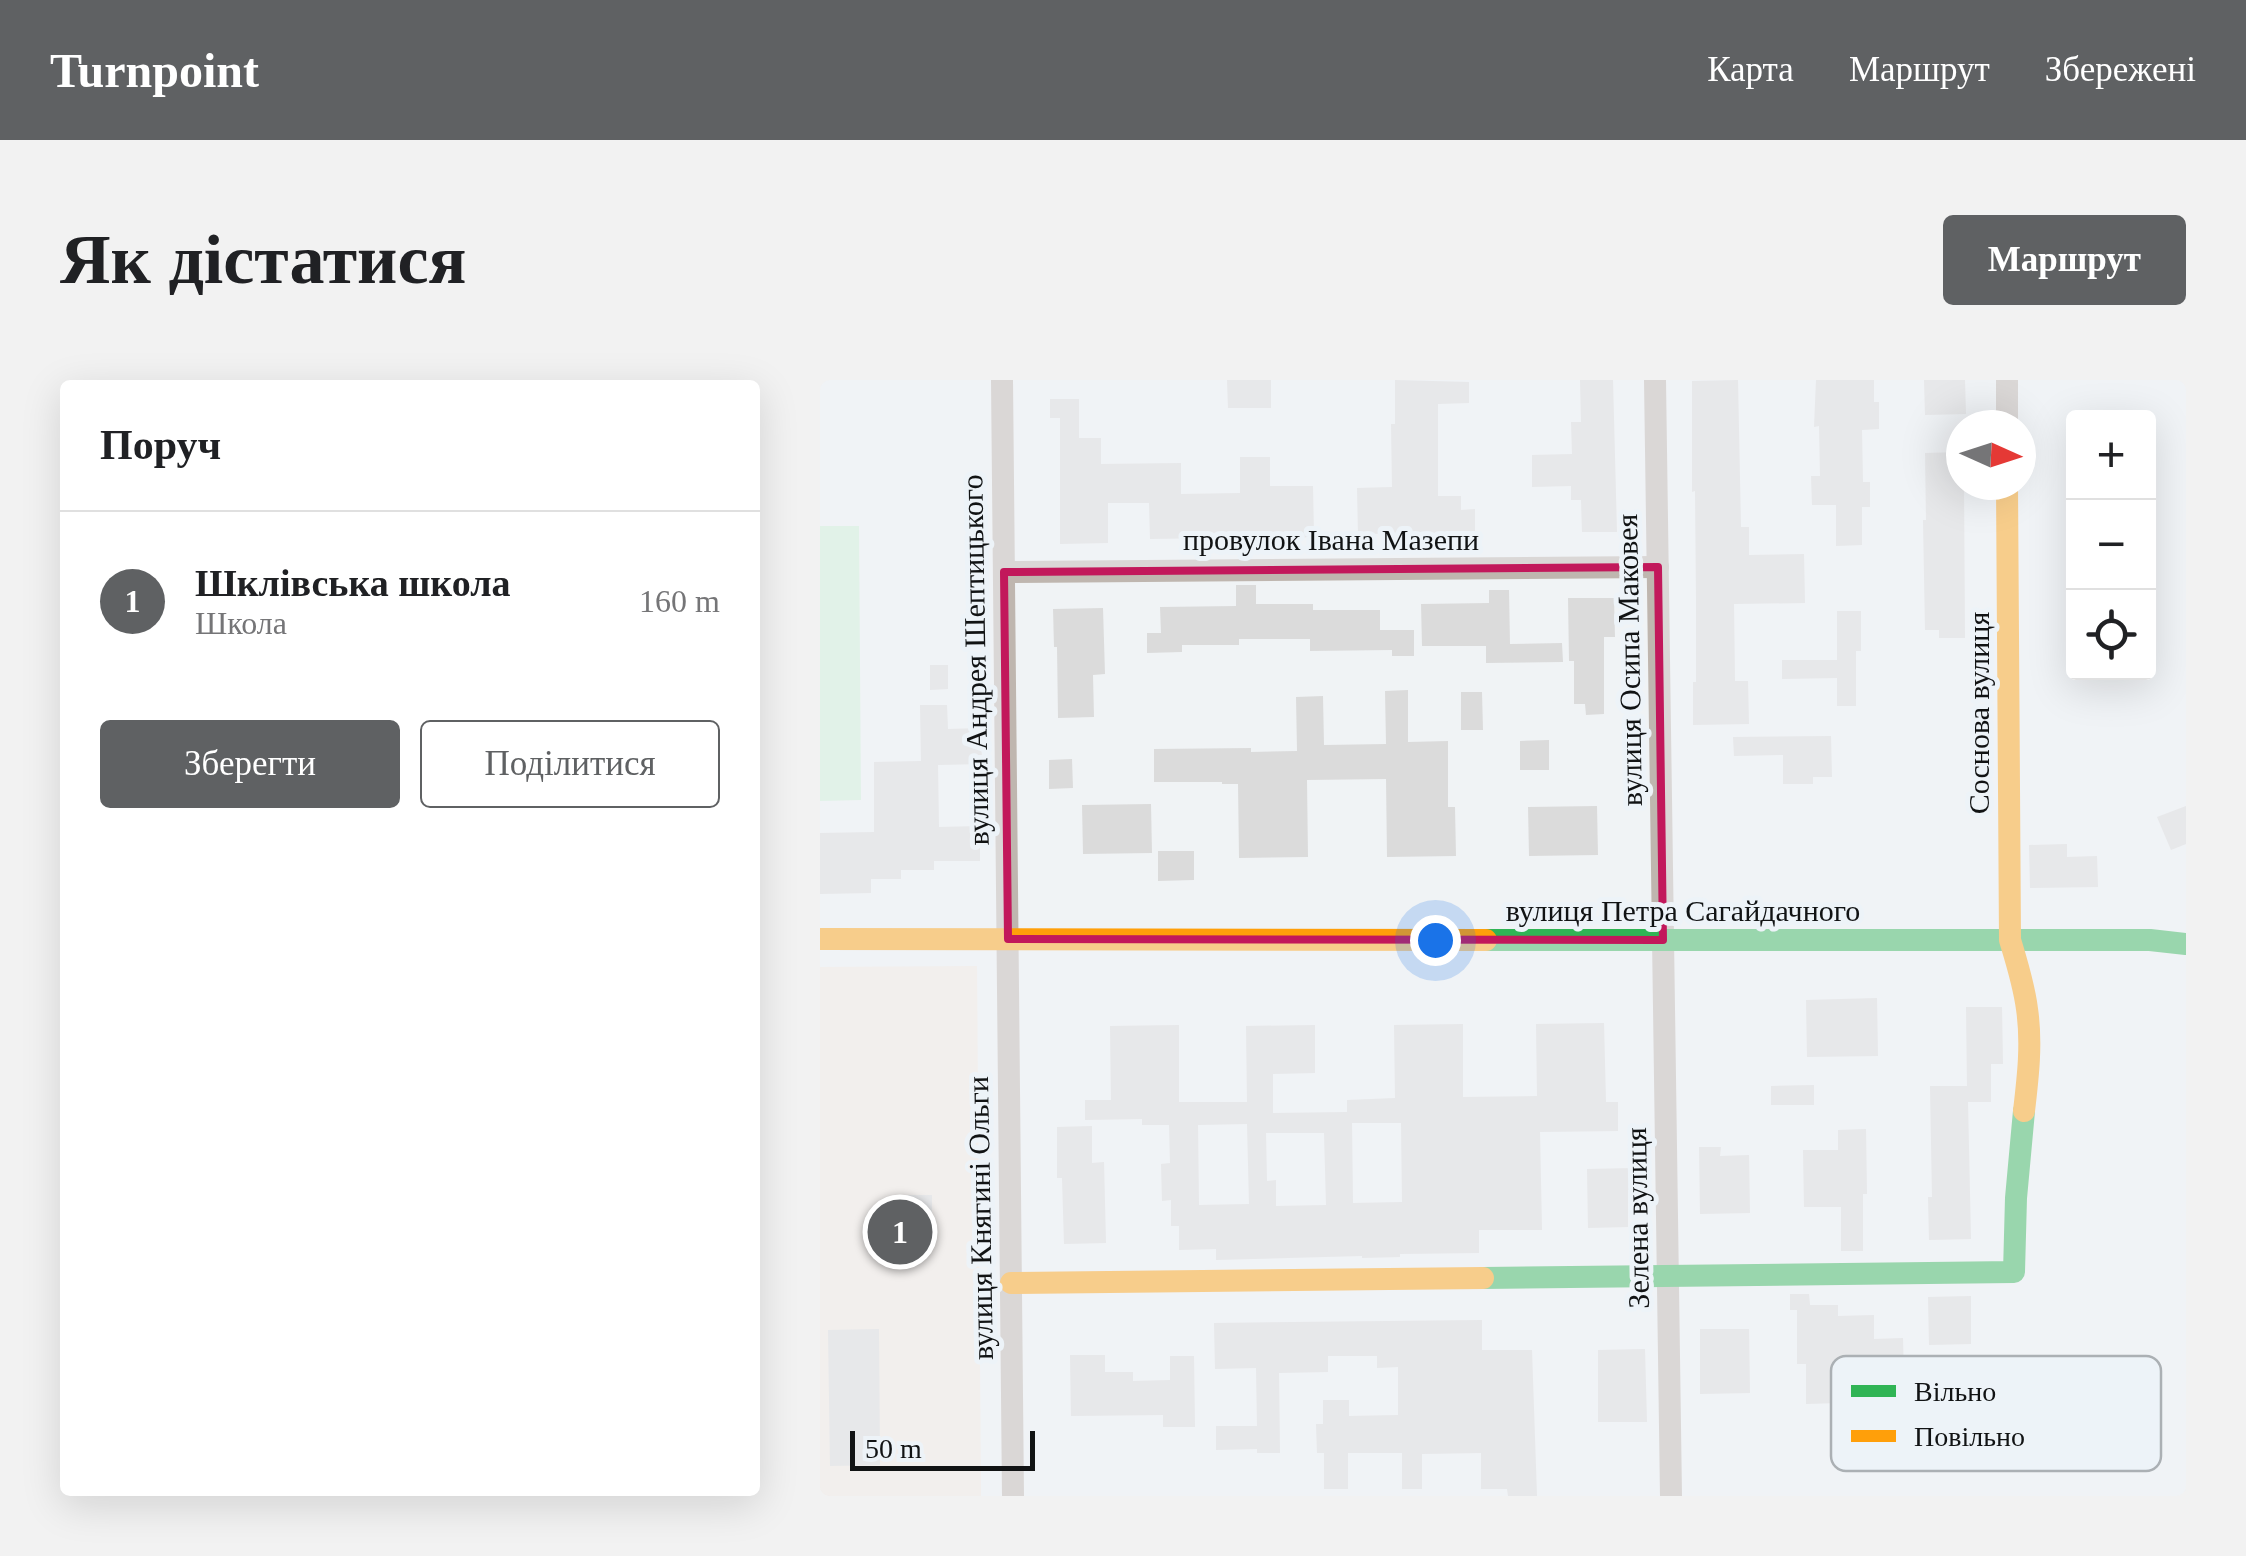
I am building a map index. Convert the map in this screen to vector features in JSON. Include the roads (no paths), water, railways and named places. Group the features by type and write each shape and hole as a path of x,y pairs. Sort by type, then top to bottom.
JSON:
{"street":[{"name":"вулиця Андрея Шептицького","path":"1002,380 1008,939"},
{"name":"вулиця Осипа Маковея","path":"1656,380 1663,940"},
{"path":"2007,380 2007,410"},
{"name":"Соснова вулиця","path":"1668,1276 2014,1272 2017,1178 2030,1066 2030,1026 2025,990 2010,940 2007,500"},
{"name":"провулок Івана Мазепи","path":"1004,572 1658,568"},
{"name":"вулиця Петра Сагайдачного","path":"820,939 2150,940 2186,944"},
{"name":"вулиця Княгині Ольги","path":"1008,939 1013,1496"},
{"name":"Зелена вулиця","path":"1663,940 1671,1496"},
{"path":"1011,1284 1668,1276"}],"place":[{"name":"Шклівська школа","path":"900,1232"}]}
